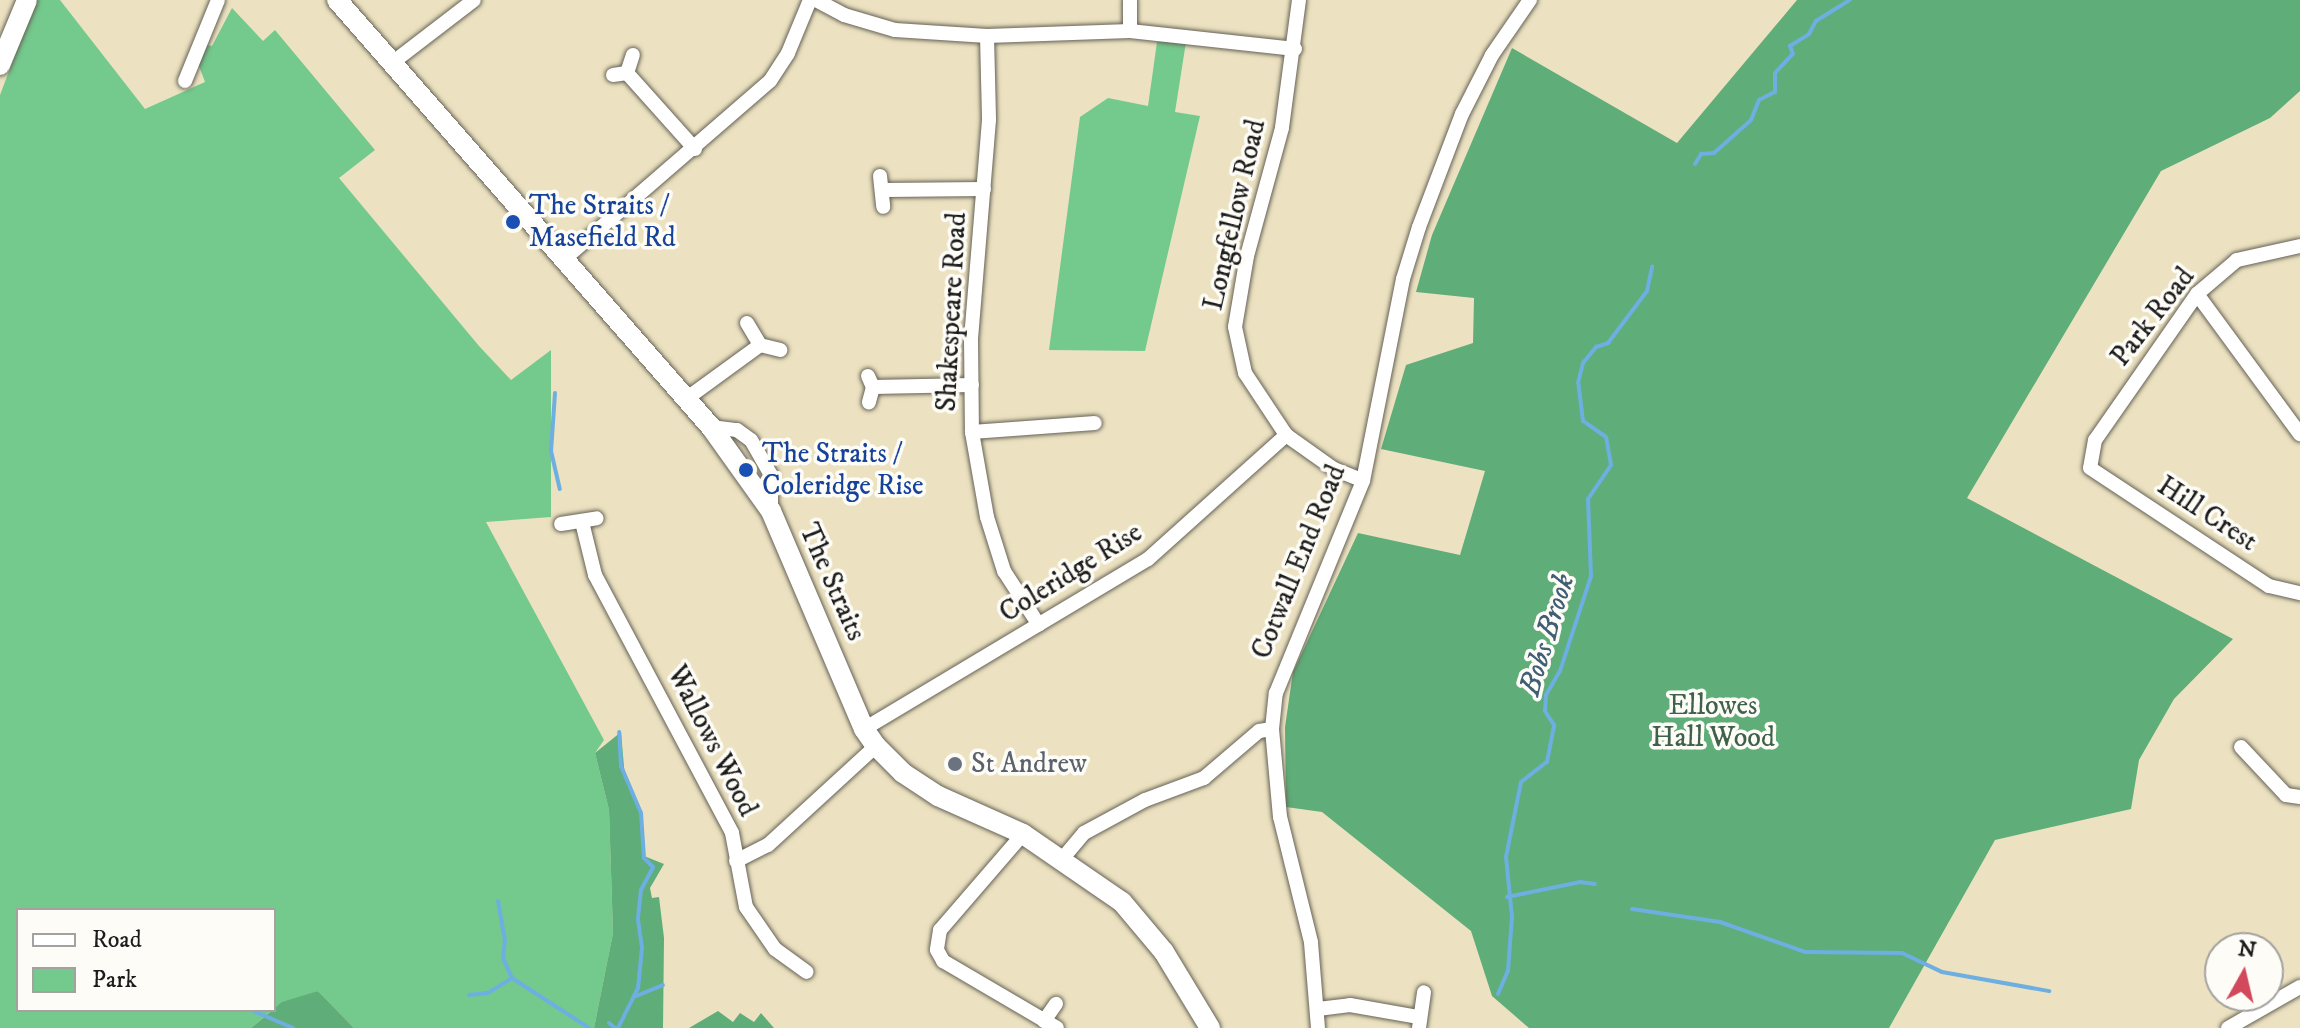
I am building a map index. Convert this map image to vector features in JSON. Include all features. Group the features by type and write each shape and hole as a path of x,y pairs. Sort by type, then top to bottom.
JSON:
{"street":[{"path":"0,65 27,0"},
{"path":"185,81 182,62 218,0"},
{"name":"The Straits","path":"337,0 562,261 711,427 771,511 870,737 903,773 938,796 1023,834 1063,858 1122,902 1164,952 1210,1028"},
{"path":"392,63 474,0"},
{"path":"562,261 695,149 778,70 813,0 844,15 895,30 987,36 1130,31 1295,49"},
{"path":"1130,0 1130,31"},
{"name":"Longfellow Road","path":"1299,0 1295,49 1235,327 1245,373 1286,435 1323,463 1363,481"},
{"name":"Cotwall End Road","path":"1318,1028 1311,942 1280,817 1272,729 1280,674 1332,566 1363,481 1403,279 1419,227 1462,114 1492,55 1530,0"},
{"name":"Shakespeare Road","path":"987,36 984,189 972,432 987,517 1004,571 1039,625"},
{"path":"633,55 620,74 695,149"},
{"path":"883,207 882,183 984,189"},
{"name":"Park Road","path":"2090,468 2095,440 2197,294 2237,260 2300,246"},
{"path":"2197,294 2300,434"},
{"path":"747,323 760,345 780,350"},
{"path":"686,399 760,345"},
{"path":"870,388 972,385"},
{"path":"972,432 1095,423"},
{"name":"Coleridge Rise","path":"736,861 768,845 870,737 1039,625 1148,559 1286,435"},
{"name":"Hill Crest","path":"2090,468 2269,586 2300,593"},
{"name":"Wallows Wood","path":"561,524 589,520 595,575 732,833 746,907 775,949 807,972"},
{"path":"1063,858 1084,833 1145,800 1204,778 1259,731 1272,729"},
{"path":"2241,747 2286,795 2300,797"},
{"path":"1023,834 940,930 937,950 943,961 1050,1024 1056,1004"},
{"path":"2228,1028 2300,987"},
{"path":"1318,1009 1350,1005 1419,1023 1424,992"}],"green space":[{"path":"36,0 60,0 145,109 205,82 196,58 203,44 212,46 232,8 263,41 275,30 375,150 339,178 479,346 511,380 551,350 551,517 486,522 604,740 595,753 609,810 613,933 594,1028 354,1028 318,991 276,1007 276,908 16,908 16,1012 270,1012 251,1028 0,1028 0,95"},
{"name":"Ellowes Hall Wood","path":"1797,0 2300,0 2300,91 2270,118 2161,171 1967,498 2233,639 2174,699 2139,760 2131,809 1995,840 1889,1028 1529,1028 1492,996 1471,931 1322,812 1286,807 1285,727 1293,672 1358,533 1460,555 1485,471 1381,449 1406,365 1473,343 1474,298 1416,292 1432,235 1512,48 1677,143"},
{"path":"1157,42 1186,42 1175,112 1200,116 1145,351 1049,350 1080,117 1108,98 1148,106"},
{"path":"621,732 625,778 641,813 644,856 664,864 650,888 652,898 659,897 664,938 663,1028 594,1028 613,933 609,810 595,753"},
{"path":"318,991 354,1028 251,1028 270,1012 276,1012 276,1007 282,1002"},
{"path":"718,1011 733,1022 740,1013 754,1022 761,1013 774,1028 689,1028"}],"waterway":[{"name":"Bobs Brook","path":"1695,164 1701,154 1714,153 1751,120 1759,100 1775,92 1775,73 1793,54 1790,46 1809,34 1816,21 1850,0"},
{"name":"Bobs Brook","path":"1498,994 1508,971 1512,917 1506,857 1521,782 1547,762 1554,725 1545,711 1546,695 1560,671 1591,576 1588,499 1611,465 1606,437 1583,421 1578,383 1583,363 1596,347 1608,343 1647,291 1652,267"},
{"path":"555,393 551,451 560,489"},
{"path":"618,1028 638,988 642,948 638,918 641,890 653,867 644,858 641,813 621,766 619,732"},
{"path":"1507,897 1580,882 1595,884"},
{"path":"498,901 505,940 503,958 512,978 589,1028"},
{"path":"1632,909 1720,922 1805,952 1902,953 1942,972 2049,991"},
{"path":"469,995 488,993 512,978"},
{"path":"636,996 663,985"},
{"path":"256,1012 293,1028"},
{"path":"609,1023 615,1028"}],"place":[{"name":"The Straits / Masefield Rd","path":"513,222"},
{"name":"The Straits / Coleridge Rise","path":"746,470"},
{"name":"St Andrew","path":"955,764"}]}
